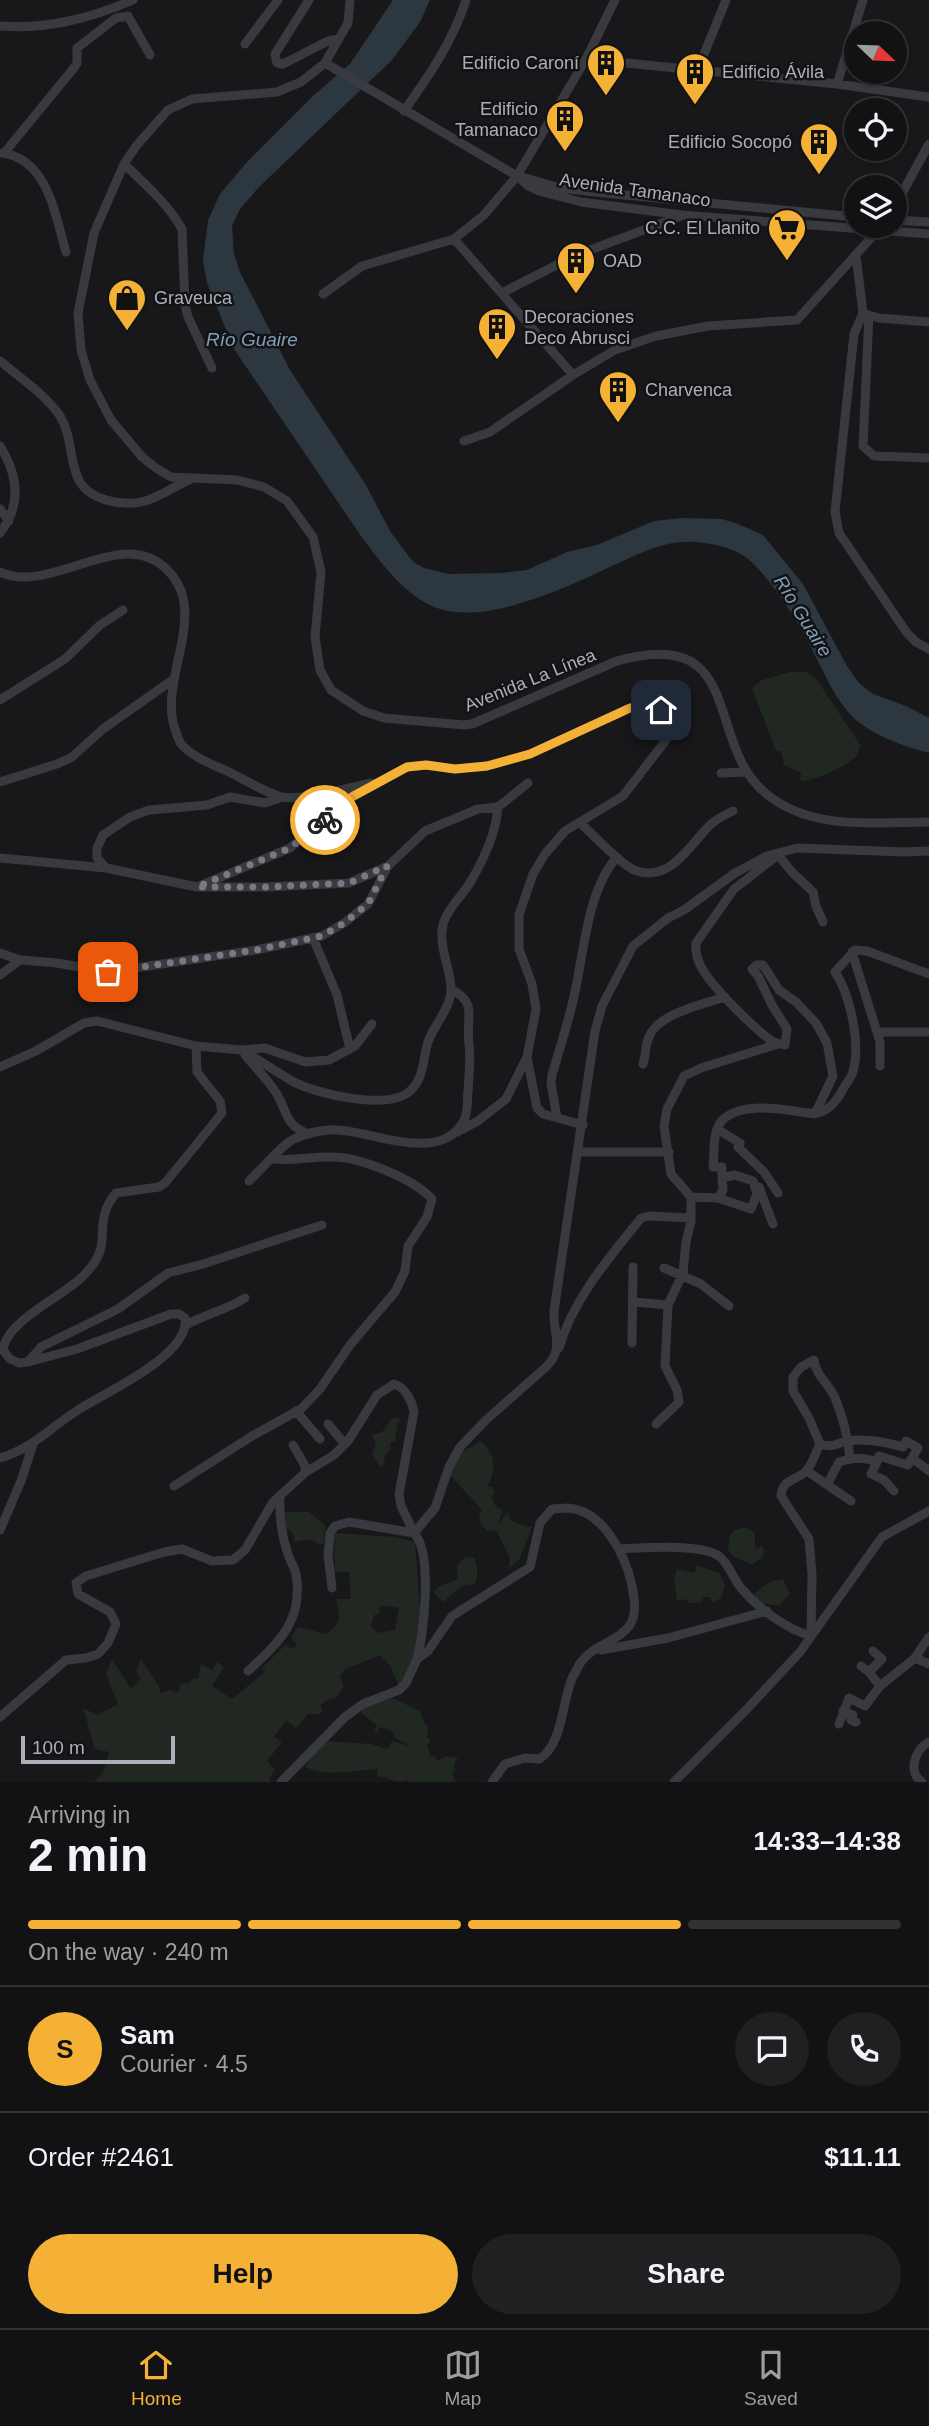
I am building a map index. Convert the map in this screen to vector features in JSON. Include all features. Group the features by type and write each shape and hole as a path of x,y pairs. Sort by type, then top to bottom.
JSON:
{"street":[{"path":"0,26 76,20 133,0"},
{"path":"245,44 278,0"},
{"path":"309,0 275,54 277,63 283,64 328,41 339,39"},
{"name":"Avenida La Línea","path":"351,0 348,23 325,64 302,82 277,92 192,99 168,110 124,164 94,233 78,313 81,350 90,380 111,420 142,457 171,477 189,480 237,480 264,487 287,501 313,537 321,572 315,637 320,670 331,690 363,711 384,718 472,724 617,661 642,654 662,653 691,662 708,675 718,692 728,727 747,772 753,782 769,797 803,815 857,823 929,822"},
{"path":"404,111 443,55 466,0"},
{"path":"323,295 362,266 454,239 484,215 517,176 586,59 615,0"},
{"path":"698,69 726,0"},
{"path":"837,84 863,0"},
{"path":"66,252 48,191 40,177 28,163 2,153 73,69 76,63 76,48 116,19 128,16 150,55"},
{"path":"586,59 837,84 929,97"},
{"path":"325,64 517,176"},
{"path":"907,184 929,144"},
{"path":"124,164 159,197 182,229 185,305 212,368"},
{"name":"Avenida Tamanaco","path":"517,176 528,186 581,202 682,215 844,226"},
{"name":"Avenida Tamanaco","path":"517,176 560,188 705,204 844,215"},
{"path":"502,293 574,256 682,215"},
{"path":"907,221 929,222"},
{"name":"Avenida Tamanaco","path":"907,232 929,234"},
{"path":"464,441 490,432 573,374 615,350 656,336 708,327 797,320 872,238"},
{"path":"454,239 573,374"},
{"path":"856,255 866,314 863,446 874,456 929,458"},
{"path":"866,314 879,318 929,321"},
{"path":"866,314 854,334 835,512 836,525 906,634 929,649"},
{"path":"0,361 50,404 60,417 66,429 78,479 99,498 122,503 145,501 189,480"},
{"path":"0,446 6,455 14,482 16,502 9,521 0,533"},
{"path":"0,509 9,521"},
{"path":"0,572 24,578 125,552 147,556 161,564 172,575 182,592 185,612 181,657 174,679 170,719 181,746 205,761 282,797"},
{"path":"0,699 65,659 100,625 124,610"},
{"path":"0,782 72,757 103,729 174,679"},
{"path":"197,887 290,848 348,799 407,767 426,765 455,769 487,766 530,754 630,708 650,706 661,710 668,720 666,740 623,796 565,831 545,854 533,874 519,915 519,949 532,985 536,1009 527,1057 506,1099 478,1121 429,1143 393,1141 336,1129 295,1138 283,1145 273,1159 249,1181"},
{"path":"721,773 747,772"},
{"path":"106,868 97,858 97,848 103,835 130,817 149,810 207,805 230,797 265,803 282,797 340,790 383,780"},
{"path":"0,858 106,868 197,887 349,883 387,866 425,831 478,809 498,807 528,783"},
{"path":"242,1051 294,1082 324,1092 370,1101 400,1097 411,1090 421,1073 433,1029 449,1004 452,989 442,930 450,910 471,881 496,825 498,807"},
{"path":"580,823 634,870 662,871 674,865 710,825 733,811"},
{"path":"558,1350 553,1331 554,1311 595,1031 601,1006 633,946 668,918 684,910 735,873 767,856 806,848 929,851"},
{"path":"778,855 813,892 824,922"},
{"path":"778,855 734,889 696,943 701,967 725,997 772,1041 780,1044"},
{"path":"557,1118 552,1075 573,1000 598,887 617,857"},
{"path":"0,953 20,960 57,962 108,972 256,950 322,936 368,904 387,866"},
{"path":"313,938 337,995 350,1049"},
{"path":"718,1198 723,1190 722,1167 713,1167 717,1129 726,1116 748,1109 769,1107 815,1114 830,1107 853,1072 855,1036 843,984 835,972 852,952 867,951 929,974"},
{"path":"852,952 878,1032 880,1066"},
{"path":"0,975 20,960"},
{"path":"656,1424 679,1402 677,1390 665,1366 668,1305 682,1276 691,1217 691,1197 671,1174 664,1126 667,1109 684,1076 701,1068 780,1044 785,1045 787,1029 752,970 757,965 763,965 779,990 796,1002 816,1023 827,1043 833,1076 815,1114"},
{"path":"452,989 465,996 470,1009 467,1025 471,1060 466,1117 452,1134"},
{"path":"643,1064 649,1034 660,1023 680,1012 725,997"},
{"path":"0,1067 36,1051 84,1023 97,1021 196,1046 242,1051 265,1048 305,1062 329,1060 350,1049 372,1024"},
{"path":"878,1032 929,1032"},
{"path":"186,1325 185,1318 179,1314 171,1314 77,1349 28,1362 19,1363 10,1359 3,1350 7,1337 81,1278 98,1258 103,1214 116,1193 165,1183 222,1113 220,1101 197,1072 196,1046"},
{"path":"242,1051 275,1092 290,1124 310,1135"},
{"path":"527,1057 537,1108 543,1114 583,1125"},
{"path":"717,1129 740,1143 738,1147 764,1172 778,1193"},
{"path":"578,1152 669,1152"},
{"path":"174,1486 296,1411 320,1389 350,1345 395,1292 405,1271 408,1246 427,1217 432,1199 423,1189 379,1168 332,1156 273,1159"},
{"path":"722,1178 735,1175 757,1184 773,1224"},
{"path":"691,1197 718,1198 751,1209 757,1194 753,1181"},
{"path":"414,1533 435,1508 449,1467 460,1447 555,1358 565,1327 579,1300 640,1218 691,1217"},
{"path":"28,1362 41,1347 118,1309 167,1273 322,1225"},
{"path":"632,1343 634,1267"},
{"path":"664,1268 701,1284 729,1306"},
{"path":"0,1458 16,1454 79,1410 126,1384 176,1344 186,1325 206,1314 226,1310 245,1298"},
{"path":"633,1302 668,1305"},
{"path":"811,1636 812,1574 809,1539 781,1496 786,1483 807,1471 820,1444 793,1391 793,1377 801,1367 814,1360 816,1374 828,1385 835,1397 848,1441 850,1458"},
{"path":"0,1717 66,1660 98,1654 108,1643 116,1624 110,1612 78,1594 76,1583 86,1576 182,1549 212,1562 233,1560 245,1550 273,1502 306,1472 334,1455 345,1444 377,1395 394,1384 401,1386 412,1401 414,1412 399,1494 401,1506 422,1549 426,1596 418,1660 406,1684 399,1690 363,1704 345,1717 281,1782"},
{"path":"296,1411 320,1439"},
{"path":"328,1424 345,1444"},
{"path":"820,1444 831,1447 848,1441 868,1442 874,1439 903,1447 906,1441 918,1448 908,1465 879,1456 871,1474 884,1480 894,1490"},
{"path":"0,1530 33,1444"},
{"path":"293,1445 306,1472"},
{"path":"828,1483 839,1462 863,1457 877,1462"},
{"path":"912,1458 929,1471"},
{"path":"807,1471 818,1480 828,1483 851,1502"},
{"path":"248,1671 288,1630 296,1606 296,1573 281,1531 280,1495"},
{"path":"418,1660 428,1651 452,1616 530,1567 540,1523 552,1509 569,1508 583,1512 606,1528 629,1571 635,1599 634,1620 625,1633 592,1651 581,1661 570,1684 556,1736 549,1750 539,1759 525,1758 505,1764 492,1782"},
{"path":"674,1782 800,1652 882,1537 929,1511"},
{"path":"332,1588 328,1555 330,1533 335,1527 349,1522 414,1533"},
{"path":"619,1549 686,1546 719,1556 740,1588 785,1624 811,1636"},
{"path":"592,1651 668,1638 767,1611"},
{"path":"839,1724 849,1698 865,1706 880,1686 915,1658 929,1637"},
{"path":"873,1651 882,1659 865,1669 880,1686"},
{"path":"915,1658 929,1664"},
{"path":"843,1712 853,1715 851,1720 856,1722"},
{"path":"922,1782 916,1777 915,1759 921,1745 929,1742"}],"shaded area":[{"path":"790,672 806,672 815,677 861,746 856,756 837,769 805,781 800,781 801,773 784,765 781,751 776,751 752,688 762,680"},
{"path":"395,1417 401,1419 395,1441 390,1443 391,1449 384,1456 385,1461 381,1468 372,1455 376,1443 372,1435 382,1432"},
{"path":"480,1441 492,1456 492,1474 488,1486 493,1487 495,1494 491,1496 496,1507 503,1510 497,1526 508,1512 510,1520 532,1527 519,1560 509,1568 510,1558 496,1530 487,1531 481,1524 479,1512 483,1511 449,1474 456,1456"},
{"path":"283,1512 309,1512 325,1525 324,1543 319,1545 307,1540 294,1542 294,1535 290,1530 282,1529"},
{"path":"746,1527 755,1533 755,1549 762,1546 764,1550 763,1556 752,1565 728,1551 730,1536 734,1530"},
{"path":"334,1533 396,1537 415,1542 420,1610 416,1655 399,1687 391,1667 380,1655 346,1669 340,1676 344,1686 336,1698 327,1700 320,1706 323,1710 319,1714 308,1714 296,1728 286,1720 274,1737 282,1742 267,1761 275,1770 269,1778 271,1782 94,1782 103,1773 109,1752 95,1749 83,1708 98,1715 118,1704 106,1674 112,1659 131,1689 141,1679 136,1671 141,1659 161,1693 179,1691 180,1684 190,1683 192,1679 198,1678 201,1664 212,1670 217,1662 224,1667 212,1686 232,1699 265,1672 262,1668 286,1644 290,1649 297,1646 291,1637 298,1627 326,1634 335,1626 339,1615 336,1599 351,1599 349,1572 335,1572","holes":["381,1605 399,1608 395,1630 378,1633 371,1626"]},
{"path":"466,1557 475,1560 475,1584 462,1586 443,1602 433,1592 458,1579 457,1566"},
{"path":"697,1565 719,1573 725,1585 721,1598 713,1602 710,1597 704,1597 700,1603 690,1603 685,1599 677,1601 674,1578 677,1569 694,1573"},
{"path":"782,1577 790,1594 779,1605 764,1604 753,1596 765,1585"},
{"path":"394,1699 420,1711 424,1723 428,1726 427,1737 430,1740 427,1746 431,1757 435,1756 437,1761 447,1756 458,1758 454,1764 455,1771 452,1772 456,1782 398,1782 377,1775 378,1769 320,1772 305,1766 323,1741 371,1744 387,1749 392,1741 412,1747 393,1737 394,1732 380,1727 377,1733 374,1732 377,1725 361,1713 364,1707 378,1700"}],"water":[{"name":"Río Guaire","path":"393,0 430,0 420,22 392,60 259,187 240,209 232,226 234,254 240,272 290,370 366,485 390,531 413,562 424,568 449,574 502,573 527,570 567,552 597,545 654,521 682,518 722,519 738,524 763,535 803,584 859,683 873,694 929,718 929,753 885,738 854,718 835,694 804,633 777,592 758,568 733,550 692,542 668,544 646,551 552,593 503,608 457,612 437,608 414,595 394,578 361,536 234,349 207,283 203,261 208,220 220,194 247,162 314,95 350,64"}],"way so far":[{"path":"108,972 256,950 322,936 344,923 368,904 387,866 349,883 197,887 290,848 325,820"}],"place":[{"name":"Edificio Caroní","path":"606,97"},
{"name":"Edificio Ávila","path":"695,106"},
{"name":"Edificio Tamanaco","path":"565,153"},
{"name":"Edificio Socopó","path":"819,176"},
{"name":"C.C. El Llanito","path":"787,262"},
{"name":"OAD","path":"576,295"},
{"name":"Graveuca","path":"127,332"},
{"name":"Decoraciones Deco Abrusci","path":"497,361"},
{"name":"Charvenca","path":"618,424"}],"route":[{"path":"325,820 348,799 407,767 426,765 455,769 487,766 530,754 630,708 650,706 661,710"}]}
